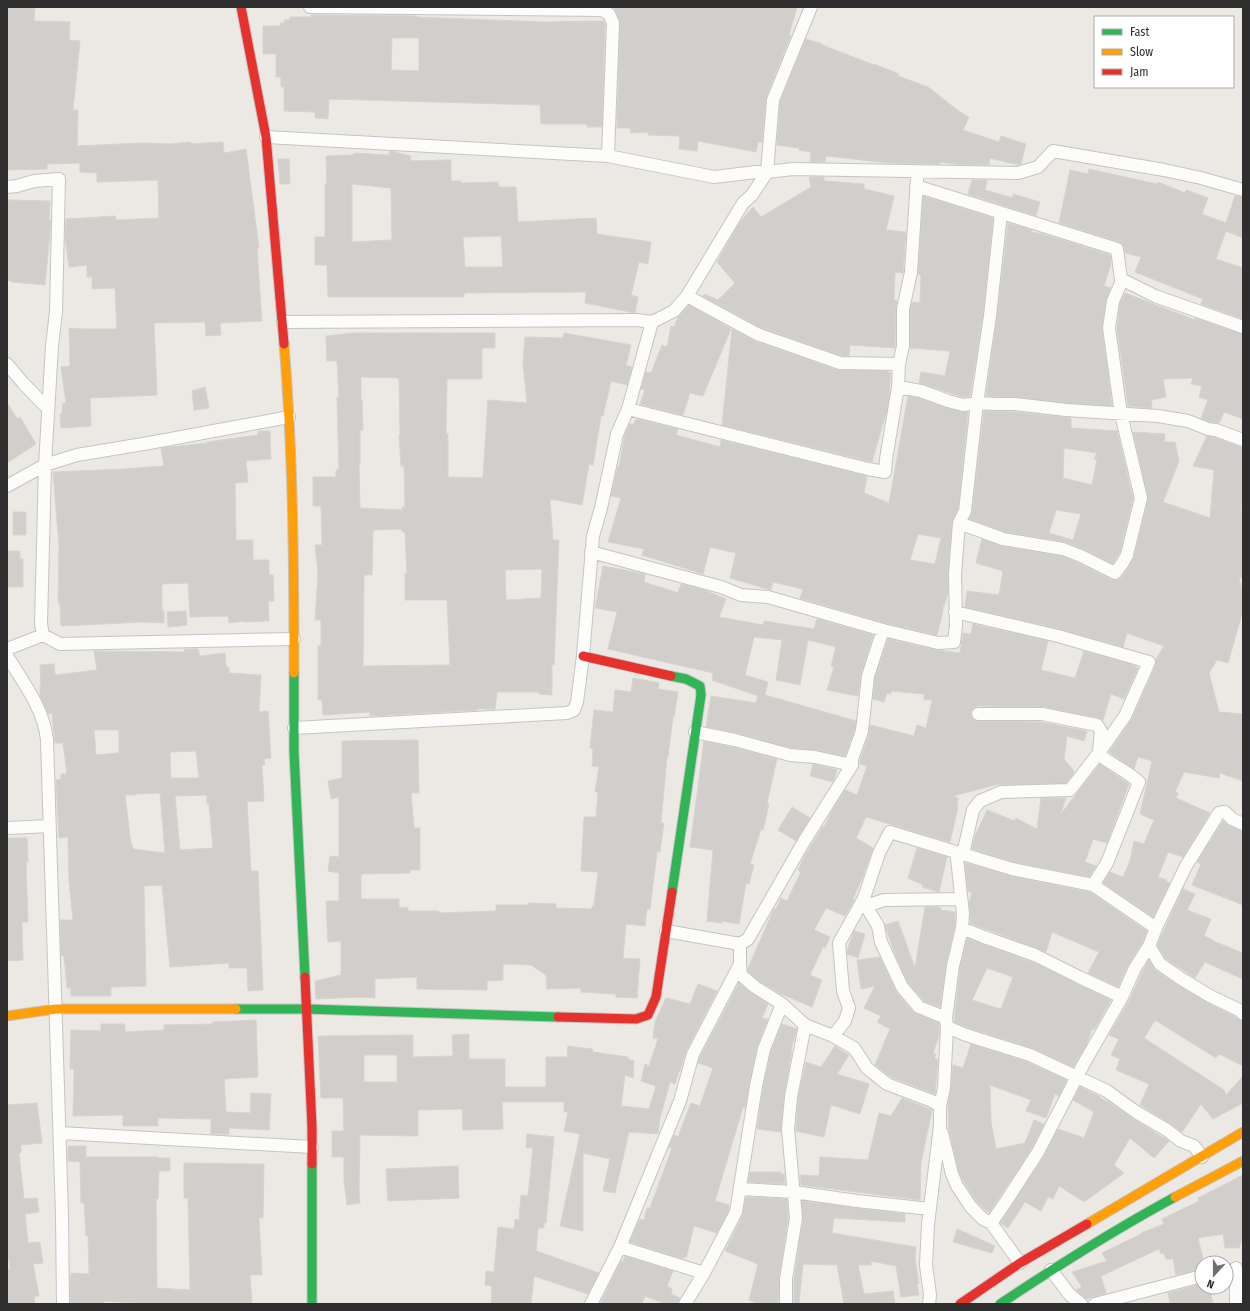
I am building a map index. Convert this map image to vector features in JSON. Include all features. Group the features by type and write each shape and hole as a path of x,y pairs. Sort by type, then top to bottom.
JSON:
{"street":[{"path":"241,7 266,137 283,322 289,417 294,568 294,728 312,1147 312,1304"},
{"path":"310,7 602,10 609,14 613,23 608,156"},
{"path":"283,322 637,320 652,322 674,311 687,296 743,203 752,195 767,172 773,100 811,7"},
{"path":"266,137 608,156 714,177 793,169 917,170 1018,173 1038,167 1053,151 1164,170 1201,178 1243,190"},
{"path":"628,409 868,470 885,472 898,387 899,364 903,346 903,309 912,272 917,170"},
{"path":"7,187 34,181 59,179 56,312 52,346 45,465 40,624 43,635 60,644 294,639"},
{"path":"916,186 1117,250 1121,278 1121,282 1113,301 1109,328 1121,414 1141,498 1127,555 1122,564 1115,573 1063,549 1003,539 959,523"},
{"path":"591,552 721,587 741,595 768,597 883,630 938,643 954,642 956,625 955,574 959,523 965,510 977,403 990,316 1001,213"},
{"path":"1121,278 1155,296 1243,327"},
{"path":"687,296 757,334 840,363 899,364"},
{"path":"294,728 567,713 574,710 577,702 583,656 593,536 601,508 617,434 628,409 652,322"},
{"path":"7,364 48,409"},
{"path":"898,387 921,391 948,402 963,405 977,403 1015,404 1066,410 1158,416 1188,421 1243,440"},
{"path":"7,486 45,465 77,455 149,444 289,417"},
{"path":"929,1304 930,1295 926,1265 930,1208 940,1126 940,1106 944,1088 946,1022 953,966 962,928 963,914 957,858 963,854 973,810 980,801 1001,792 1070,790 1125,716 1149,662 1058,636 955,612"},
{"path":"666,931 740,944 748,939 803,843 852,765 852,759 862,731 868,676 883,630"},
{"path":"7,649 43,635"},
{"path":"7,656 40,711 45,726 50,826 60,1133 63,1304"},
{"path":"7,1016 56,1009 306,1009 636,1019 648,1015 656,997 701,695 700,686 686,680 583,656"},
{"path":"978,714 1042,714 1097,725 1101,731 1098,754"},
{"path":"695,732 735,740 790,755 815,757 852,765"},
{"path":"1093,885 1107,863 1139,782 1130,773 1098,754"},
{"path":"991,1222 1038,1152 1077,1077 1122,997 1135,968 1149,946 1156,928 1186,866 1219,813 1224,812 1232,819 1243,824"},
{"path":"7,828 50,826"},
{"path":"833,1036 845,1021 849,1008 843,991 839,943 865,902 877,858 890,832 1012,869 1093,885 1156,928"},
{"path":"865,902 884,900 961,899"},
{"path":"865,902 878,926 881,942 902,987 919,1007 966,1035 1030,1055 1107,1091 1136,1112 1167,1130 1181,1141 1194,1146 1202,1156"},
{"path":"962,928 1035,955 1122,997"},
{"path":"740,944 741,975 755,987 782,1004 805,1025 833,1036 854,1048 867,1068 887,1084 932,1101 940,1106"},
{"path":"1149,946 1160,964 1210,996 1239,1010 1243,1014"},
{"path":"590,1304 620,1247 680,1101 693,1054 740,964"},
{"path":"685,1304 704,1273 736,1212 756,1086 764,1049 782,1004"},
{"path":"786,1304 786,1279 796,1218 788,1129 791,1097 805,1025"},
{"path":"940,1126 952,1174 957,1186 971,1207 983,1219 991,1222 1020,1263"},
{"path":"960,1304 1020,1263 1243,1132"},
{"path":"60,1133 312,1147"},
{"path":"1000,1304 1084,1248 1132,1220 1243,1161"},
{"path":"740,1189 794,1192 857,1201 930,1208"},
{"path":"620,1247 704,1273"},
{"path":"1236,1304 1238,1267"},
{"path":"1051,1270 1070,1296 1081,1304"},
{"path":"1095,1304 1194,1278"}],"building":[{"path":"7,7 35,8 34,21 70,22 69,40 80,41 73,110 78,110 77,146 223,142 224,153 246,149 259,248 257,248 262,321 220,323 221,335 206,336 205,322 154,323 157,395 90,398 91,426 61,428 60,414 62,414 63,403 66,403 61,367 70,366 69,328 117,329 115,288 92,289 92,277 87,277 87,265 69,267 65,237 66,219 115,216 116,220 159,218 158,180 97,182 97,173 80,172 80,163 47,164 47,169 7,170"},
{"path":"615,7 797,7 789,35 791,35 766,97 762,142 758,142 756,152 698,141 697,151 679,149 680,136 648,135 648,132 631,133 630,128 617,128 620,23"},
{"path":"311,15 417,16 545,22 604,21 602,127 587,127 587,124 541,124 540,105 329,99 328,119 315,118 315,112 284,111 284,87 281,87 281,77 276,77 276,54 263,54 263,26 280,26 280,23 284,23 284,20 290,20 290,17 311,17","holes":["392,38 419,38 419,71 391,70"]},
{"path":"806,39 874,64 899,74 898,76 928,87 960,112 969,117 963,130 999,142 1001,136 1026,144 1021,164 1018,165 990,158 989,165 940,162 940,164 889,163 826,156 825,162 810,162 811,152 799,150 799,148 777,145 780,102"},
{"path":"390,151 411,156 410,161 451,160 451,181 461,181 461,183 498,182 499,187 516,187 518,222 596,218 597,234 651,242 648,264 639,262 631,295 638,297 635,313 585,303 586,292 464,293 464,297 328,297 327,265 315,265 315,237 325,237 325,184 327,184 326,156 354,155 354,153 389,155","holes":["352,184 391,188 392,240 352,242","501,236 503,267 465,267 463,237"]},
{"path":"278,159 289,159 290,184 280,184"},
{"path":"1089,169 1157,184 1158,182 1185,193 1186,190 1208,198 1202,214 1226,223 1235,196 1243,197 1243,238 1226,231 1216,259 1243,268 1243,319 1201,304 1203,299 1135,272 1141,257 1125,253 1123,245 1120,242 1059,223 1070,170 1088,174"},
{"path":"809,177 824,177 824,181 864,184 864,189 894,196 886,230 906,232 903,273 895,272 894,300 897,301 895,348 850,345 849,356 841,356 760,327 703,296 704,294 718,300 735,283 717,262 740,222 753,207 761,217 811,187"},
{"path":"972,180 987,180 985,190 1013,198 1013,194 1040,202 1036,216 968,194"},
{"path":"923,196 993,218 983,315 970,396 963,397 919,383 921,372 945,376 950,351 910,348 910,310 912,302 920,303 921,275 918,274"},
{"path":"7,200 50,201 49,220 51,221 45,285 12,282 7,280"},
{"path":"1008,223 1032,230 1031,232 1043,234 1110,255 1111,264 1104,286 1111,288 1106,300 1102,329 1112,406 1067,403 1016,397 986,396"},
{"path":"1125,293 1195,320 1195,318 1243,334 1243,419 1224,412 1219,423 1210,422 1201,418 1208,400 1199,397 1202,386 1191,384 1193,378 1163,379 1166,397 1151,400 1152,408 1128,406 1117,328 1120,303"},
{"path":"689,305 731,329 703,396 690,393 683,415 640,404 645,390 641,389 646,372 651,373 662,345 667,347 671,326 674,327 678,317"},
{"path":"732,329 754,341 838,370 886,371 891,373 887,410 872,462 722,425"},
{"path":"354,333 495,333 495,348 482,348 482,379 447,379 446,434 448,434 448,477 483,478 488,400 527,403 523,363 525,337 563,338 564,333 631,345 626,365 632,367 627,385 611,381 603,416 601,416 593,465 589,464 582,505 550,499 553,540 559,540 554,665 552,664 552,695 539,694 539,692 497,692 495,709 370,716 370,712 323,715 322,700 318,700 318,646 321,646 321,620 315,620 318,573 315,545 322,545 321,506 313,506 313,477 336,477 336,470 339,470 337,397 339,398 337,361 327,361 326,336","holes":["361,377 399,378 399,435 401,466 404,466 405,507 402,507 402,510 360,508 360,430 363,430","402,529 402,532 405,532 407,573 405,573 405,600 447,600 450,665 363,666 364,575 372,575 373,530","541,569 541,598 506,600 505,570"]},
{"path":"205,387 209,408 194,410 192,391"},
{"path":"908,396 919,398 961,412 968,412 958,509 952,522 948,593 943,606 937,635 885,623 800,598 803,589 773,582 771,590 730,578 736,553 710,547 703,574 642,555 644,549 608,542 621,498 611,496 619,467 625,434 630,424 634,424 636,419 678,429 676,435 720,447 721,440 867,476 864,493 889,503","holes":["918,534 941,538 935,564 910,560"]},
{"path":"7,402 17,419 20,417 36,444 7,463"},
{"path":"984,411 1015,412 1071,418 1071,428 1117,431 1133,498 1120,552 1113,564 1084,549 1066,542 1005,532 969,519 972,512","holes":["1064,448 1097,453 1094,459 1097,460 1092,485 1063,478","1056,510 1081,514 1073,540 1049,533"]},
{"path":"258,431 270,431 271,459 246,461 248,482 235,483 236,540 253,540 253,560 269,560 269,575 273,575 274,601 268,601 269,621 244,621 229,623 228,616 190,617 188,583 162,584 162,611 164,611 164,623 143,622 61,626 60,603 58,603 59,546 53,472 164,466 161,448 258,435"},
{"path":"1133,432 1165,434 1164,442 1175,442 1179,461 1163,502 1210,518 1214,470 1193,466 1207,436 1214,437 1243,448 1243,492 1241,509 1243,509 1243,577 1239,578 1243,592 1243,610 1228,663 1217,660 1209,673 1219,712 1243,714 1243,781 1220,773 1219,778 1184,772 1175,792 1178,793 1176,798 1210,813 1183,857 1168,852 1158,877 1167,880 1166,881 1170,883 1153,917 1103,883 1110,872 1123,877 1130,861 1134,841 1144,844 1154,820 1140,814 1152,761 1138,757 1134,769 1109,752 1132,719 1156,665 1156,659 1164,646 1127,633 1123,647 1060,629 965,607 967,591 999,595 1003,571 976,563 982,539 1002,546 1061,556 1112,580 1118,580 1121,578 1134,557 1148,499"},
{"path":"13,512 26,512 26,535 13,535"},
{"path":"7,551 20,551 20,559 23,559 23,587 7,587"},
{"path":"603,566 645,574 644,582 678,593 681,584 704,590 726,599 719,617 763,625 764,621 814,629 817,619 873,635 861,674 858,696 827,690 834,667 831,666 836,647 808,640 800,685 776,680 782,640 754,637 745,675 768,682 765,695 856,721 855,729 845,756 816,750 791,748 737,733 706,727 711,696 756,703 758,696 712,680 713,673 608,649 617,612 595,608"},
{"path":"186,611 187,625 168,627 167,612"},
{"path":"973,624 1048,641 1041,670 1075,678 1084,651 1130,664 1138,668 1124,699 1111,694 1103,720 1043,707 978,706 974,708 971,711 971,717 978,721 1041,722 1087,731 1084,741 1067,736 1064,759 1074,773 1066,783 999,784 953,796 958,798 957,812 950,842 866,817 856,838 873,848 853,899 854,900 845,916 826,908 814,930 830,937 825,948 823,947 810,975 822,980 812,1007 779,993 759,981 748,971 748,968 774,908 776,909 781,898 787,901 801,872 798,870 804,857 823,826 824,827 845,790 857,795 867,766 860,764 860,760 869,734 870,725 914,736 917,725 926,728 932,700 924,700 924,694 891,691 891,694 887,693 884,702 873,699 875,678 888,639 936,650 960,653 963,633 971,634"},
{"path":"184,649 198,649 200,656 225,653 226,667 229,667 229,673 261,675 259,712 268,711 271,758 264,759 265,765 262,765 264,801 247,802 251,871 258,871 263,990 248,991 247,968 229,968 229,963 170,967 162,885 144,886 146,986 111,987 111,996 71,996 71,988 67,988 64,956 61,956 60,920 73,920 69,881 68,837 59,838 56,780 61,779 61,774 67,774 63,743 55,743 52,713 48,714 40,696 40,665 54,664 56,675 97,670 94,651 185,652","holes":["94,730 119,730 119,753 96,755","196,751 199,778 171,778 170,752","160,793 165,853 133,849 131,844 125,795","207,795 213,848 180,850 175,796"]},
{"path":"633,678 659,683 658,689 678,692 667,757 661,823 664,823 660,852 657,852 650,909 647,909 645,926 626,924 623,958 640,959 637,998 616,997 616,994 581,992 581,988 547,989 546,975 531,965 503,964 503,980 487,981 487,990 417,989 417,977 375,979 375,998 361,997 316,999 315,981 341,975 341,941 328,942 326,901 339,901 339,873 328,871 330,856 339,857 339,797 331,799 328,781 342,778 342,741 418,740 419,793 411,793 414,828 420,828 420,870 410,870 410,873 361,874 361,899 399,899 399,908 408,907 408,911 439,911 439,913 496,911 496,905 529,905 529,903 556,904 556,908 592,909 592,906 594,906 598,872 581,871 584,817 596,817 598,792 595,792 599,767 592,766 593,749 590,748 594,710 613,712 615,690 631,692"},
{"path":"704,741 777,759 767,803 769,804 763,830 761,829 750,864 754,865 749,884 746,883 739,924 722,921 722,923 707,921 713,850 690,847"},
{"path":"813,764 837,770 833,782 810,776"},
{"path":"1100,764 1129,784 1107,843 1093,839 1085,862 1096,866 1089,877 1014,862 972,849 975,836 987,810 1015,821 1016,818 1037,829 1041,798 1066,798 1060,815"},
{"path":"792,807 810,818 796,841 778,830"},
{"path":"1223,821 1229,826 1243,831 1243,905 1192,885 1201,864 1197,862"},
{"path":"7,838 27,838 28,862 26,862 28,922 22,922 23,960 7,961"},
{"path":"917,848 947,857 939,892 922,887 923,885 908,878"},
{"path":"965,863 1011,876 1090,892 1147,931 1142,943 1128,965 1118,987 1088,973 1099,952 1052,932 1046,952 970,923 969,903 972,893 968,891"},
{"path":"1183,889 1195,894 1187,910 1211,919 1204,936 1243,953 1243,979 1205,962 1195,978 1166,959 1157,945"},
{"path":"925,907 937,907 941,908 941,910 955,912 955,927 946,964 940,1007 924,1001 908,983 893,949 885,925 898,921 915,968"},
{"path":"854,931 865,934 858,958 847,954"},
{"path":"967,938 1032,962 1111,1000 1094,1030 1092,1029 1086,1046 1073,1067 1032,1048 954,1022 960,967","holes":["987,968 1013,977 1001,1009 972,1000"]},
{"path":"880,957 895,990 913,1012 939,1023 939,1036 933,1053 936,1054 934,1058 938,1060 935,1094 891,1077 875,1065 890,1029 877,1022 881,1016 864,1008 875,986 861,989 857,960"},
{"path":"1149,960 1155,970 1176,984 1206,1002 1243,1021 1243,1066 1219,1054 1216,1058 1155,1020 1144,1038 1224,1090 1226,1095 1243,1076 1243,1103 1213,1119 1201,1104 1182,1132 1140,1105 1149,1084 1116,1070 1120,1059 1111,1055 1119,1039 1109,1035 1129,1001"},
{"path":"739,983 768,1004 762,1018 768,1019 757,1047 745,1108 743,1107 715,1201 729,1205 729,1210 717,1233 694,1226 686,1258 684,1257 683,1259 630,1242 640,1219 644,1220 647,1208 650,1208 672,1148 669,1147 674,1135 678,1137 691,1103 700,1106 713,1068 698,1063"},
{"path":"698,984 717,991 686,1051 675,1084 670,1082 660,1118 658,1134 629,1132 615,1193 603,1191 610,1159 583,1153 583,1231 560,1226 580,1134 564,1131 568,1112 564,1112 564,1102 502,1102 503,1129 463,1130 462,1109 418,1110 418,1136 360,1135 360,1203 347,1205 344,1181 344,1157 332,1157 332,1131 344,1131 343,1098 321,1098 318,1036 413,1035 413,1057 453,1056 452,1035 469,1034 469,1059 505,1059 505,1087 546,1087 546,1057 567,1057 568,1046 592,1049 593,1052 628,1057 628,1059 634,1061 633,1078 625,1075 621,1106 649,1109 656,1086 641,1081 645,1064 649,1066 658,1039 653,1038 655,1022 666,998 690,1004","holes":["364,1055 397,1055 397,1082 364,1082"]},
{"path":"256,1020 258,1077 224,1079 226,1112 250,1113 251,1093 271,1094 269,1130 229,1128 229,1134 211,1134 211,1119 158,1118 158,1126 123,1126 123,1115 73,1116 74,1069 70,1069 71,1030 101,1031 101,1024 125,1024 125,1032 164,1030 164,1025 213,1024 212,1022"},
{"path":"782,1024 797,1029 791,1049 784,1096 781,1132 757,1129 763,1087 771,1051"},
{"path":"971,1044 1027,1062 1067,1080 1059,1096 1055,1094 1046,1118 1026,1111 1031,1100 990,1085 991,1122 996,1149 1025,1143 1034,1120 1044,1124 1032,1148 989,1213 977,1202 959,1172 949,1130 948,1104 953,1065 963,1068"},
{"path":"835,1046 849,1055 837,1074 869,1084 860,1114 831,1105 824,1137 796,1131 798,1098 806,1062 821,1067"},
{"path":"1080,1087 1101,1097 1100,1098 1109,1102 1169,1141 1154,1158 1130,1138 1114,1165 1124,1173 1084,1202 1059,1186 1053,1199 1048,1197 1041,1211 1025,1202 1008,1228 1000,1223 1044,1156 1058,1129 1084,1138 1094,1112 1073,1100"},
{"path":"902,1098 932,1110 921,1163 920,1200 801,1185 800,1175 819,1176 820,1157 868,1160 879,1113 891,1116"},
{"path":"37,1103 42,1143 21,1145 21,1153 19,1153 24,1199 37,1198 39,1212 25,1214 28,1243 40,1242 43,1263 33,1264 39,1296 34,1297 35,1304 7,1304 7,1269 10,1269 7,1249 7,1105"},
{"path":"527,1134 554,1137 546,1223 544,1223 544,1228 538,1228 536,1251 599,1273 588,1294 534,1276 531,1304 491,1304 492,1286 485,1285 486,1271 494,1272 498,1227 514,1229 515,1219 519,1220 521,1195 528,1196 533,1148 526,1148"},
{"path":"68,1146 86,1146 86,1157 170,1158 170,1171 159,1171 158,1199 156,1199 157,1288 190,1290 188,1198 184,1198 184,1163 264,1164 263,1218 259,1218 262,1275 250,1275 252,1304 151,1304 104,1301 104,1304 70,1304 71,1273 89,1274 88,1235 86,1236 84,1203 81,1203 80,1162 68,1161"},
{"path":"458,1166 459,1198 388,1201 386,1169"},
{"path":"750,1172 781,1172 781,1174 784,1174 785,1184 748,1182"},
{"path":"1243,1175 1243,1236 1239,1248 1225,1248 1223,1234 1198,1238 1202,1255 1194,1255 1194,1271 1176,1275 1173,1259 1166,1259 1164,1253 1161,1254 1159,1249 1101,1276 1106,1293 1086,1299 1076,1290 1082,1287 1072,1272 1107,1261 1102,1253 1141,1233 1164,1224 1162,1219 1199,1201 1198,1198"},
{"path":"746,1197 787,1199 788,1218 779,1278 778,1304 760,1304 749,1300 758,1264 725,1251 743,1215"},
{"path":"802,1201 905,1214 905,1222 834,1218 832,1233 916,1247 915,1258 919,1295 901,1297 896,1266 871,1261 871,1265 858,1265 864,1294 893,1291 895,1304 844,1304 837,1265 803,1264 799,1304 794,1304 794,1280 803,1219"},
{"path":"957,1229 995,1246 992,1253 953,1242"},
{"path":"625,1256 673,1271 667,1286 672,1289 671,1294 680,1298 678,1304 666,1304 645,1296 642,1304 600,1304 621,1261 623,1262"},
{"path":"1194,1286 1194,1295 1211,1295 1213,1304 1170,1304 1168,1293"}],"traffic: fast":[{"path":"294,673 294,752 305,977"},
{"path":"671,676 686,679 700,686 701,695 672,892"},
{"path":"236,1009 306,1009 558,1017"},
{"path":"312,1164 312,1304"},
{"path":"1000,1304 1130,1222 1175,1197"}],"traffic: slow":[{"path":"284,344 292,508 294,673"},
{"path":"7,1016 56,1009 236,1009"},
{"path":"1087,1224 1243,1132"},
{"path":"1175,1197 1243,1161"}],"traffic: jam":[{"path":"241,7 266,137 284,344"},
{"path":"583,656 671,676"},
{"path":"558,1017 636,1019 648,1015 656,997 672,892"},
{"path":"305,977 312,1127 312,1164"},
{"path":"960,1304 1020,1263 1087,1224"}]}
